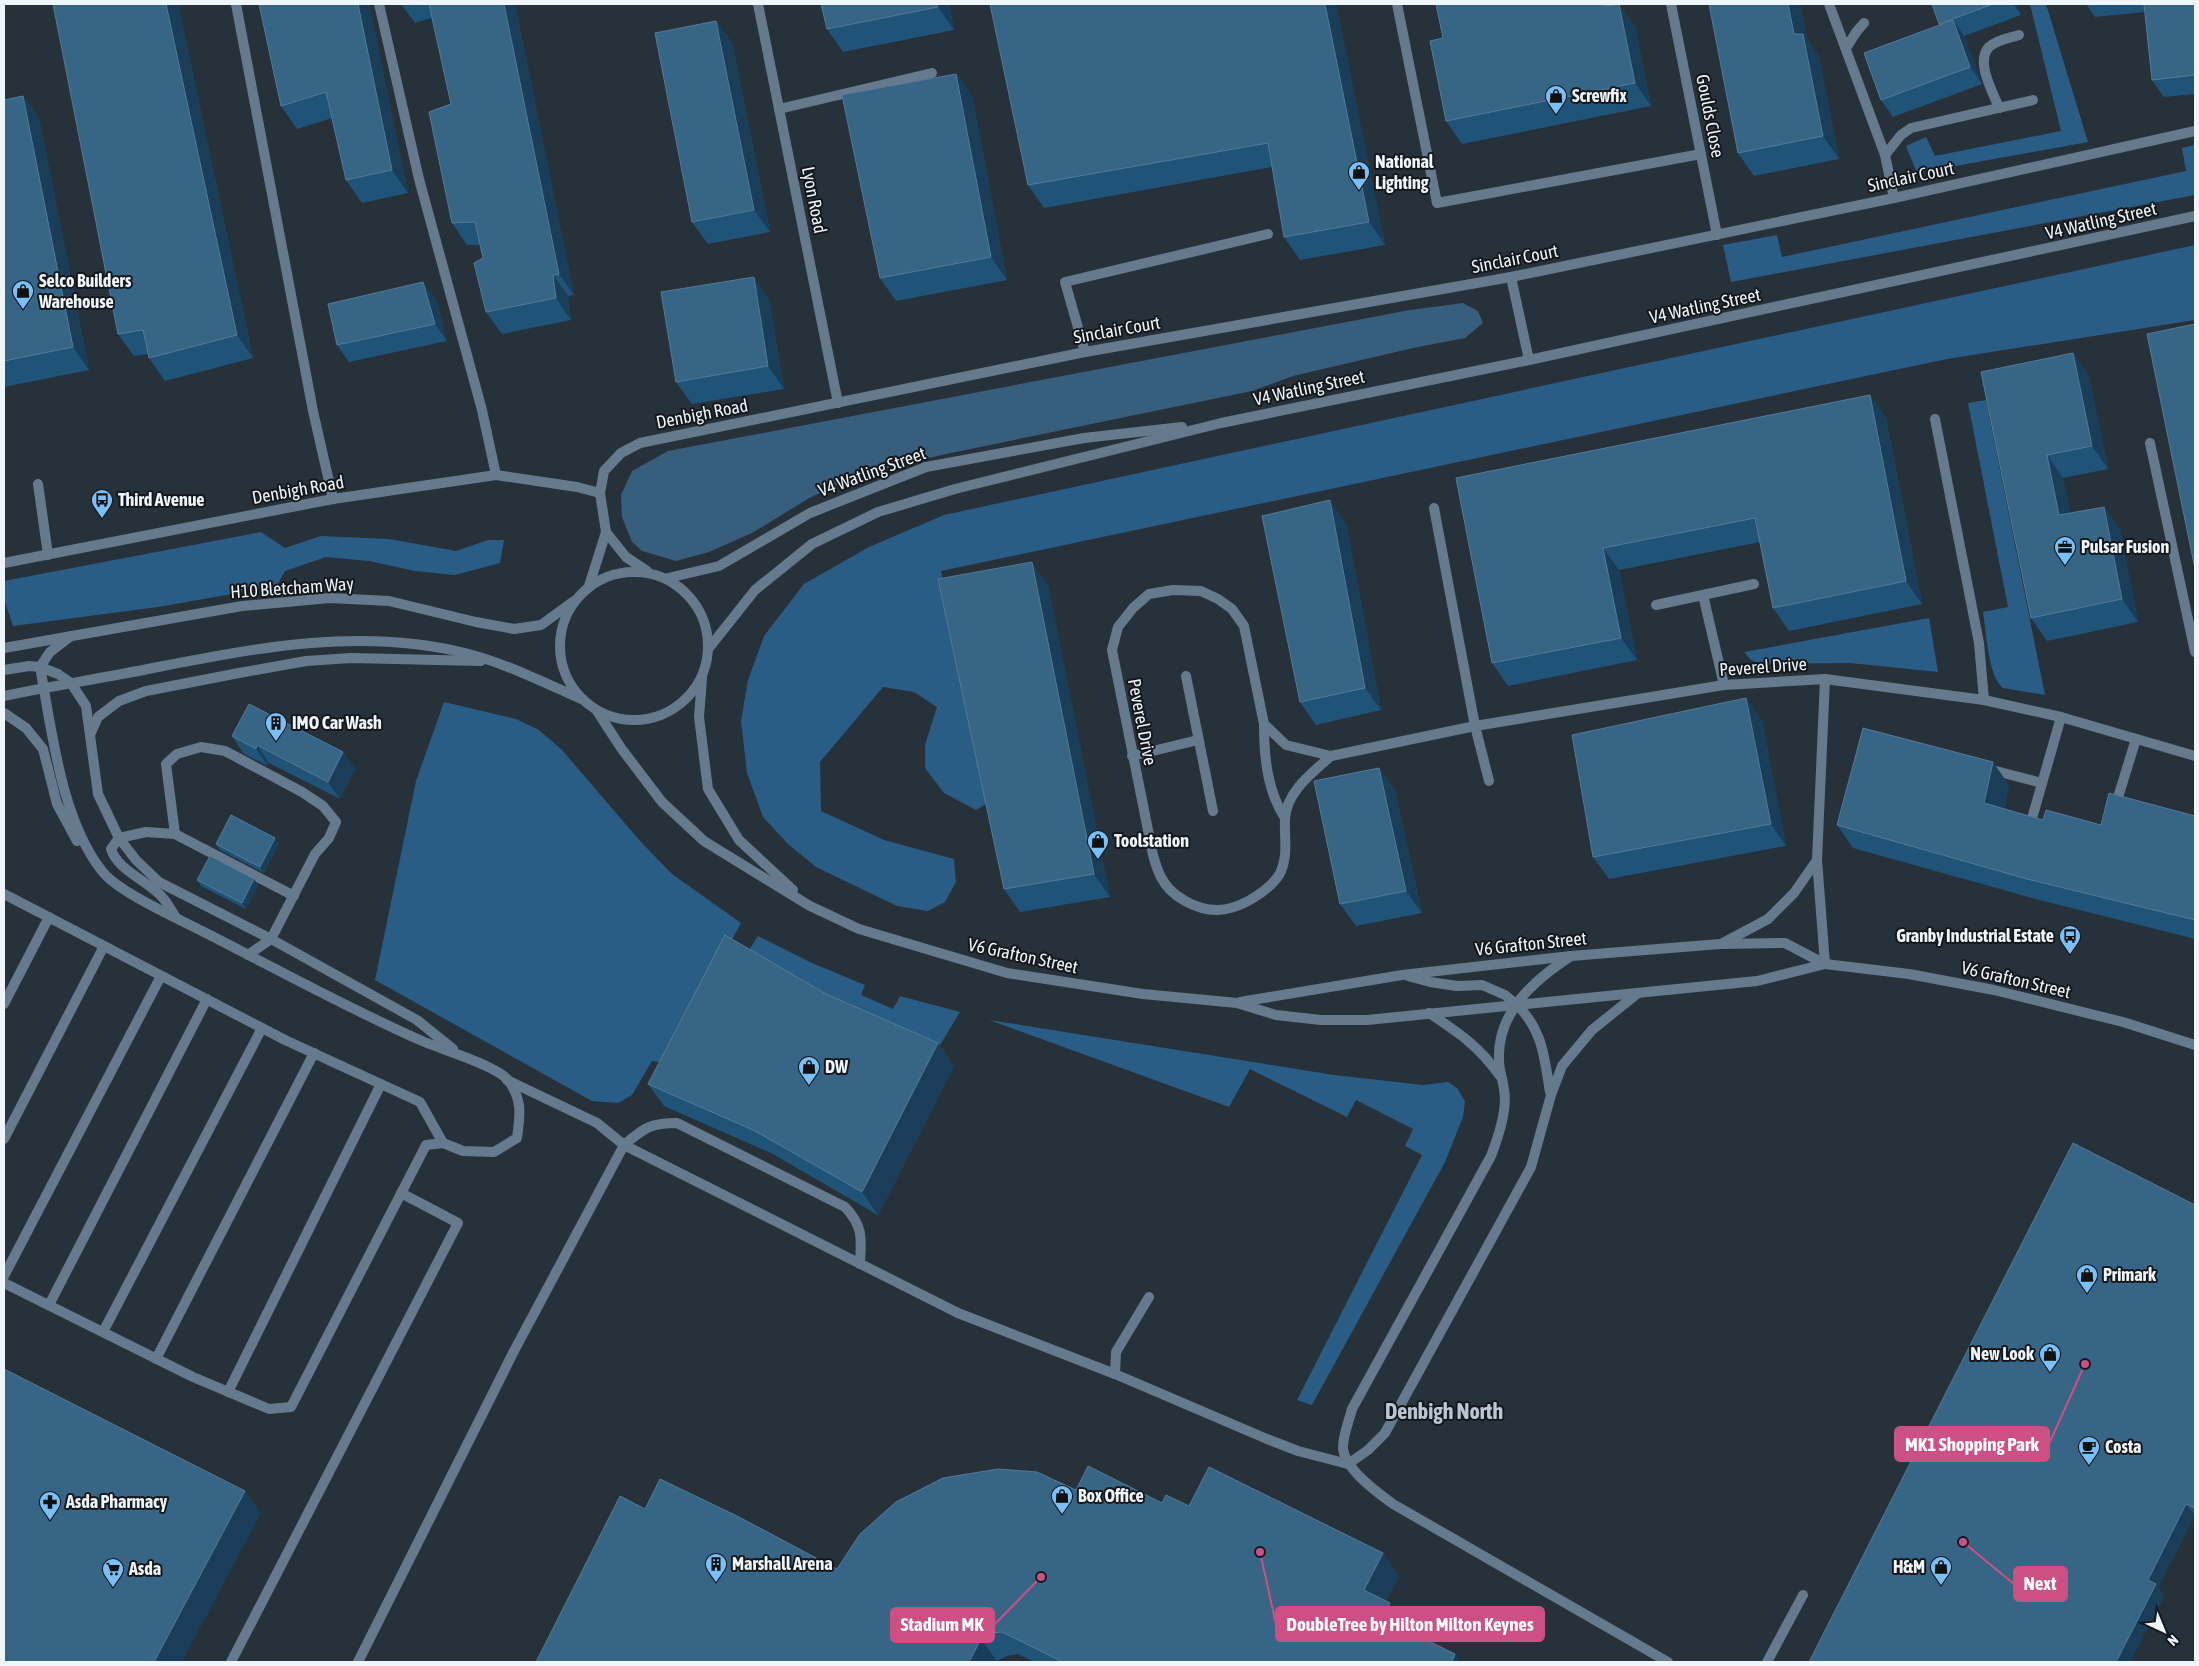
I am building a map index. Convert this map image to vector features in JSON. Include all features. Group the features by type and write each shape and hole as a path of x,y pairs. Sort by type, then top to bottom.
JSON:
{"street":[{"path":"236,4 314,411 333,499"},
{"path":"379,4 419,179 482,410 496,475"},
{"name":"Lyon Road","path":"758,4 838,403"},
{"path":"1397,4 1437,203 1701,154"},
{"name":"Goulds Close","path":"1671,4 1717,235"},
{"path":"1829,4 1885,155 1894,198"},
{"path":"1846,48 1864,23"},
{"path":"1999,108 1984,67 1984,56 1988,48 1994,43 2019,35"},
{"path":"779,109 932,73"},
{"path":"1885,155 1901,135 1911,128 2033,100"},
{"name":"Sinclair Court","path":"838,403 1085,352 1511,278 1894,198 2195,132"},
{"name":"V4 Watling Street","path":"709,648 755,590 812,544 878,512 955,489 1221,423 1529,360 2195,216"},
{"path":"1085,352 1065,282 1268,234"},
{"path":"1511,278 1529,360"},
{"name":"Denbigh Road","path":"589,586 606,532 600,493 604,471 620,453 640,443 838,403"},
{"path":"1935,419 1979,643 1984,700"},
{"name":"V4 Watling Street","path":"668,578 718,566 810,513 926,467 1084,438 1221,423"},
{"path":"2150,443 2195,652"},
{"name":"Denbigh Road","path":"4,563 333,499 496,475 577,487 600,493"},
{"path":"38,484 48,554"},
{"path":"1434,508 1475,726 1489,781"},
{"name":"Denbigh Road","path":"606,532 626,557 646,571"},
{"path":"4,696 253,648 330,640 389,641 465,653 512,669 581,699 597,711 621,719 645,720 669,712 688,697 702,677 709,648 705,620 690,596 668,578 646,571 616,573 589,586 574,601 562,625 560,651 566,677 581,699"},
{"path":"1656,605 1754,584"},
{"name":"Peverel Drive","path":"1284,818 1276,805 1264,754 1264,724 1244,626 1232,609 1218,599 1201,591 1173,590 1149,594 1133,608 1118,627 1112,650 1132,756 1153,855 1161,878 1174,893 1196,906 1218,910 1240,905 1263,893 1279,875 1286,849 1284,818 1291,799 1301,783 1331,756"},
{"path":"1703,594 1724,685"},
{"name":"H10 Bletcham Way","path":"4,648 242,606 330,598 389,600 476,622 514,629 541,625 574,601"},
{"path":"71,636 50,652 40,667 68,805 86,847 103,873"},
{"path":"90,735 98,716 119,702 146,691 306,660 351,658 489,661"},
{"path":"4,670 28,666 40,667 58,674 71,682 86,706 98,794 119,838 136,860 159,882 271,939 417,1020 459,1055"},
{"path":"1186,676 1213,811"},
{"name":"V6 Grafton Street","path":"702,677 699,716 708,789 739,840 810,906"},
{"path":"1825,679 1817,860 1825,964"},
{"name":"Peverel Drive","path":"1264,724 1286,745 1331,756 1475,726 1724,685 1825,679 1984,700 2060,717 2195,756"},
{"name":"V6 Grafton Street","path":"597,711 662,802 704,840 810,906 859,929 1007,973 1143,994 1237,1002 1276,1015 1321,1020 1367,1020 1757,981 1825,964"},
{"path":"4,713 26,728 40,744 57,804 83,852 103,873 122,888 248,955 414,1038 499,1073 507,1080 597,1124 624,1145 958,1313 1115,1374 1298,1451 1348,1464 1368,1450 1385,1432 1531,1167 1551,1095 1562,1066 1592,1030 1638,992"},
{"path":"2031,822 2060,717"},
{"path":"2111,821 2136,739"},
{"path":"1132,756 1198,740"},
{"path":"175,834 166,764 177,754 201,747 225,751 302,792 323,806 336,822 329,838 315,854 271,939 248,955"},
{"path":"1978,766 2042,783"},
{"path":"176,918 162,897 120,863 113,855 111,849 119,838 146,832 175,834 294,896"},
{"path":"1720,944 1768,919 1794,892 1817,860"},
{"path":"4,894 262,1028 420,1102 443,1143"},
{"path":"4,1004 49,917"},
{"name":"V6 Grafton Street","path":"1237,1002 1402,975 1571,956 1720,944 1784,943 1825,964 1909,974 1994,990 2123,1022 2195,1044"},
{"path":"4,1139 104,946"},
{"path":"1571,956 1534,983 1516,1004 1505,1023 1500,1041 1499,1059 1505,1091 1501,1128 1491,1156 1352,1409 1343,1448 1348,1464 1376,1491 1393,1504 1668,1662"},
{"path":"1402,975 1439,983 1482,986 1505,995 1527,1015 1537,1029 1543,1046 1551,1095"},
{"path":"4,1276 161,976"},
{"path":"49,1305 207,999"},
{"path":"1428,1013 1467,1038 1490,1061 1501,1077"},
{"path":"103,1332 262,1028"},
{"path":"156,1359 314,1053"},
{"path":"4,1283 156,1359 228,1392 269,1409 291,1407 426,1145 443,1143 463,1151 494,1152 517,1138 521,1109 507,1080"},
{"path":"228,1392 381,1084"},
{"path":"358,1662 514,1351 624,1145 645,1127 659,1123 677,1123 845,1207 855,1218 861,1232 860,1264"},
{"path":"232,1662 458,1223 400,1193"},
{"path":"1115,1374 1116,1352 1149,1297"},
{"path":"1767,1662 1803,1595"}],"shaded area":[{"path":"2030,4 2046,4 2088,142 1917,173 1906,146 1926,137 1935,156 2061,131"},
{"path":"2195,145 2195,195 1731,282 1723,245 1777,235 1782,257 2186,171 2182,148"},
{"path":"2195,245 2195,320 1947,359 941,571 989,802 976,810 944,793 925,768 925,745 937,707 914,692 883,687 820,762 821,811 884,840 954,859 956,882 945,902 928,911 897,906 816,867 788,844 763,817 747,773 741,721 748,680 764,636 804,584 869,547 944,515"},
{"path":"1463,303 1478,311 1483,323 1465,338 1293,376 1252,391 946,454 867,473 811,497 752,533 709,552 676,561 642,551 632,542 622,517 621,495 632,471 668,451 1410,310"},
{"path":"1986,400 2045,695 2003,688 1994,674 1988,653 1983,612 2008,607 1968,403"},
{"path":"261,532 285,548 321,536 389,539 456,551 488,540 504,540 500,563 455,575 415,571 369,561 326,557 285,571 277,586 158,607 13,626 4,599 4,581"},
{"path":"1929,618 1938,672 1850,663 1760,664 1751,660 1744,652"},
{"path":"444,702 516,719 539,730 562,750 640,841 672,874 741,923 665,1063 652,1061 632,1095 618,1103 592,1101 375,980 416,781"},
{"path":"758,936 812,963 865,985 861,995 893,1009 900,996 960,1012 937,1050 848,1010 747,953"},
{"path":"989,1020 1334,1075 1423,1085 1448,1082 1457,1088 1465,1101 1463,1117 1445,1162 1312,1405 1297,1400 1422,1155 1405,1146 1413,1129 1356,1100 1347,1117 1250,1069 1229,1107"}],"building":[{"path":"53,4 166,4 237,335 149,358 143,330 118,334"},
{"path":"259,4 358,4 392,170 346,180 326,92 281,106"},
{"path":"429,4 504,4 559,274 553,275 556,298 486,312 474,263 483,258 475,222 452,223 429,112 451,104"},
{"path":"821,4 937,4 938,7 827,29"},
{"path":"990,4 1325,4 1369,222 1284,237 1268,143 1028,185"},
{"path":"1436,4 1604,4 1605,6 1619,4 1635,83 1446,121 1430,41 1443,38"},
{"path":"1709,4 1788,4 1794,34 1803,34 1823,136 1738,153"},
{"path":"1932,4 1993,4 1939,24"},
{"path":"2144,4 2195,4 2195,75 2152,80"},
{"path":"1953,20 1970,67 1881,100 1864,53"},
{"path":"716,21 754,210 692,222 655,33"},
{"path":"956,74 991,257 880,278 842,95"},
{"path":"23,96 73,347 4,361 4,100"},
{"path":"754,277 768,366 676,382 661,292"},
{"path":"423,282 435,324 337,345 328,304"},
{"path":"2195,324 2195,569 2147,334"},
{"path":"2073,353 2092,446 2047,455 2059,515 2104,507 2122,599 2031,618 1981,372"},
{"path":"1870,395 1906,581 1773,608 1755,518 1603,548 1621,638 1492,663 1456,478"},
{"path":"1330,500 1365,688 1300,702 1262,516"},
{"path":"1032,562 1094,874 1004,889 938,579"},
{"path":"1746,698 1771,824 1593,857 1572,735"},
{"path":"249,704 343,752 328,782 257,745 256,749 232,736"},
{"path":"1863,728 1993,762 1984,803 2043,820 2046,810 2101,825 2109,793 2195,816 2195,920 2027,879 1837,825"},
{"path":"1379,768 1406,891 1340,904 1314,781"},
{"path":"231,815 275,838 260,867 216,844"},
{"path":"210,856 254,879 242,903 197,880"},
{"name":"DW","path":"725,935 826,994 938,1043 862,1192 755,1131 648,1084"},
{"path":"2073,1143 2195,1205 2195,1508 2186,1504 2148,1580 2156,1584 2116,1662 1809,1662"},
{"name":"Asda","path":"4,1369 245,1491 154,1662 4,1662"},
{"path":"1088,1466 1162,1503 1166,1495 1189,1506 1209,1467 1383,1553 1364,1590 1390,1603 1382,1618 1455,1654 1452,1662 1063,1662 1002,1632 991,1633 981,1639 969,1662 536,1662 620,1496 645,1509 660,1479 739,1517 837,1569 860,1534 896,1502 943,1478 998,1469 1037,1472 1076,1490"}],"place":[{"name":"Screwfix","path":"1556,115"},
{"name":"National Lighting","path":"1359,191"},
{"name":"Selco Builders Warehouse","path":"23,310"},
{"name":"Third Avenue","path":"102,519"},
{"name":"Pulsar Fusion","path":"2065,566"},
{"name":"IMO Car Wash","path":"276,742"},
{"name":"Toolstation","path":"1098,860"},
{"name":"Granby Industrial Estate","path":"2070,955"},
{"name":"DW","path":"809,1086"},
{"name":"Primark","path":"2087,1294"},
{"name":"MK1 Shopping Park","path":"2085,1364"},
{"name":"New Look","path":"2050,1373"},
{"name":"Costa","path":"2089,1466"},
{"name":"Box Office","path":"1062,1515"},
{"name":"Asda Pharmacy","path":"50,1521"},
{"name":"Next","path":"1963,1542"},
{"name":"DoubleTree by Hilton Milton Keynes","path":"1260,1552"},
{"name":"Stadium MK","path":"1041,1577"},
{"name":"Marshall Arena","path":"716,1583"},
{"name":"H&M","path":"1941,1586"},
{"name":"Asda","path":"113,1588"}],"district":[{"name":"Denbigh North","path":"1444,1411"}]}
